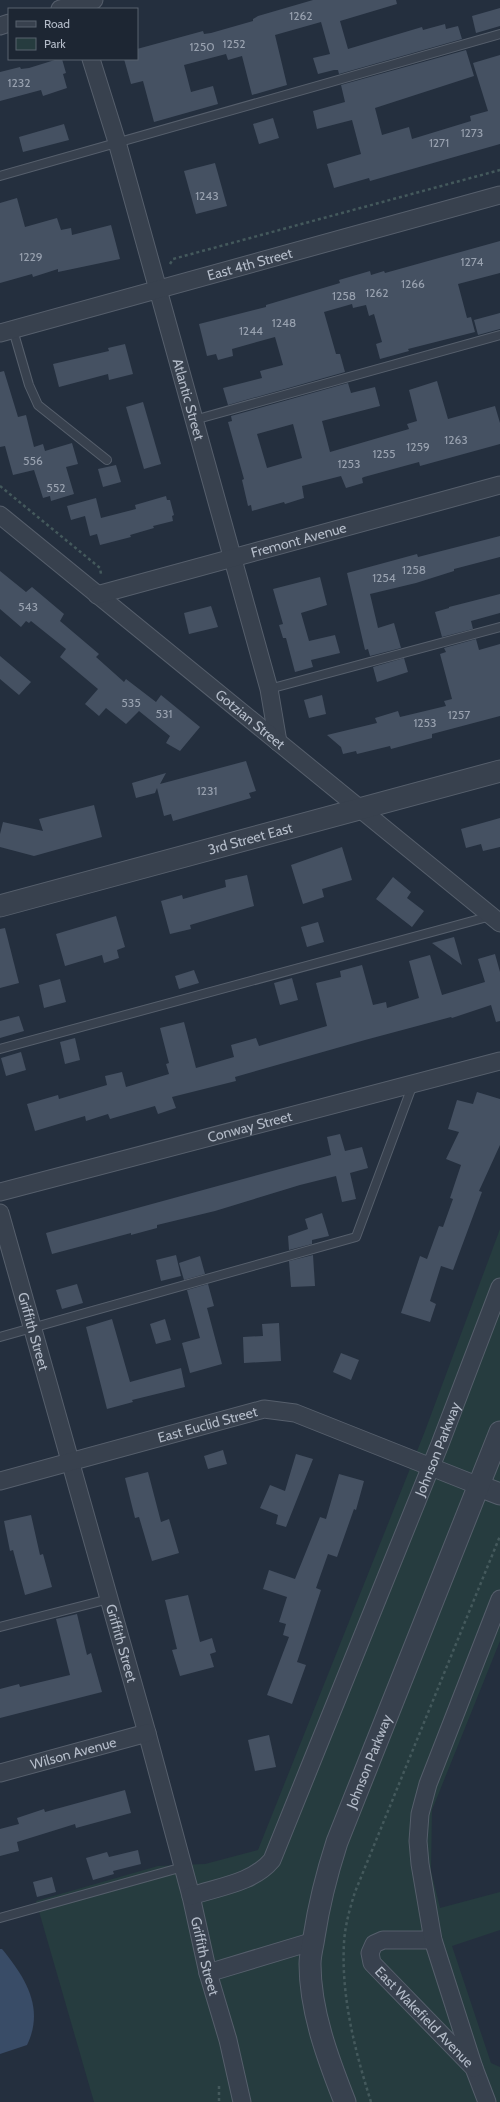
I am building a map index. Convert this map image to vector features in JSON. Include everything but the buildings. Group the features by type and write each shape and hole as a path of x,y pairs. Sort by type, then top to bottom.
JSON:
{"street":[{"path":"70,6 94,0"},
{"name":"Atlantic Street","path":"91,60 116,142 269,689 278,742"},
{"name":"East 4th Street","path":"7,332 500,195"},
{"name":"Fremont Avenue","path":"97,595 500,485"},
{"name":"Gotzian Street","path":"0,515 278,742 497,918"},
{"name":"3rd Street East","path":"0,906 500,771"},
{"name":"Conway Street","path":"0,1192 500,1060"},
{"name":"Griffith Street","path":"0,1213 69,1462 147,1733 191,1896 208,1973 242,2102"},
{"name":"Johnson Parkway","path":"191,1896 250,1878 264,1870 272,1860 500,1287"},
{"name":"East Euclid Street","path":"0,1481 264,1409 294,1413 479,1486"},
{"name":"Johnson Parkway","path":"346,2102 327,2050 314,1997 310,1963 326,1874 337,1842 500,1432"},
{"path":"479,1486 500,1494"},
{"path":"474,2068 433,1940 420,1864 418,1841 420,1814 428,1784 500,1599"},
{"name":"Wilson Avenue","path":"0,1773 147,1733"},
{"name":"East Wakefield Avenue","path":"433,1940 383,1940 374,1944 370,1953 372,1963 474,2068 487,2102"},
{"path":"208,1973 314,1941"}],"lane":[{"path":"0,176 500,34"},
{"path":"7,332 38,405 107,460"},
{"path":"194,420 500,335"},
{"path":"269,689 500,628"},
{"path":"0,1049 497,918"},
{"path":"0,1336 356,1237 413,1084"},
{"path":"0,1627 109,1599"},
{"path":"0,1918 183,1867"}],"path":[{"path":"169,266 173,259 500,170"},
{"path":"0,486 100,568 101,575"}],"green space":[{"path":"500,1229 500,1641 432,1810 431,1871 440,1908 500,1892 500,1930 452,1946 491,2063 500,2067 500,2102 94,2102 36,1901 158,1866 205,1864 258,1850 425,1431"}],"water":[{"path":"0,1949 2,1949 25,1982 33,2006 34,2018 32,2031 27,2045 0,2054"}]}
